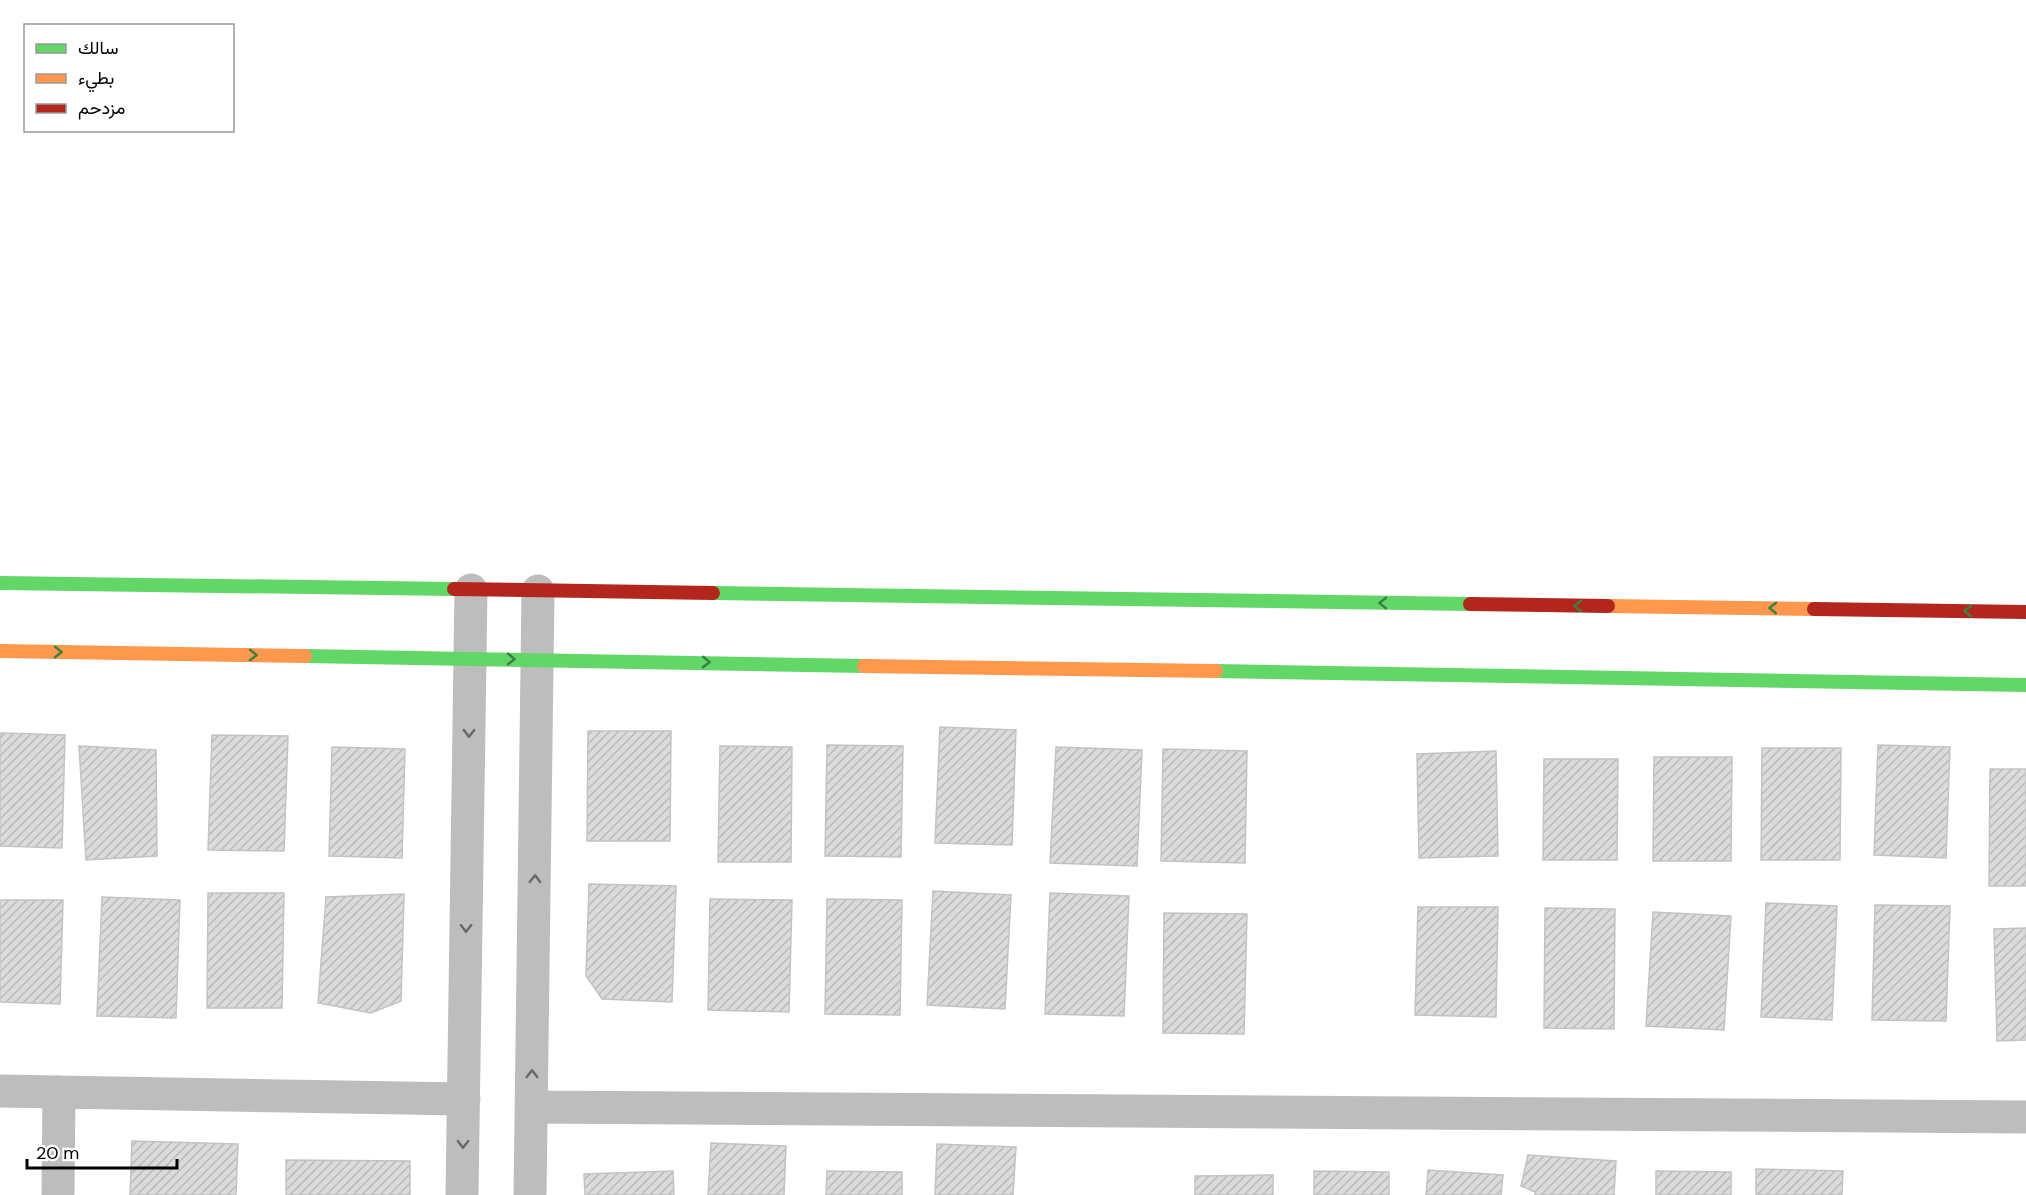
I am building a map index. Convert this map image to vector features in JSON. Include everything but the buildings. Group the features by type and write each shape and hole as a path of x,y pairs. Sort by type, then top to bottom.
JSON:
{"street":[{"path":"0,583 2026,612"},
{"path":"462,1195 471,590"},
{"path":"530,1195 538,591"},
{"path":"0,651 2026,685"},
{"path":"0,1091 464,1099"},
{"path":"58,1195 59,1092"},
{"path":"531,1107 2026,1117"}],"traffic: fast":[{"path":"0,583 454,589"},
{"path":"713,593 1470,604"},
{"path":"305,656 864,666"},
{"path":"1216,671 2026,685"}],"traffic: slow":[{"path":"1608,606 1814,609"},
{"path":"0,651 305,656"},
{"path":"864,666 1216,671"}],"traffic: jam":[{"path":"454,589 713,593"},
{"path":"1470,604 1608,606"},
{"path":"1814,609 2026,612"}]}
